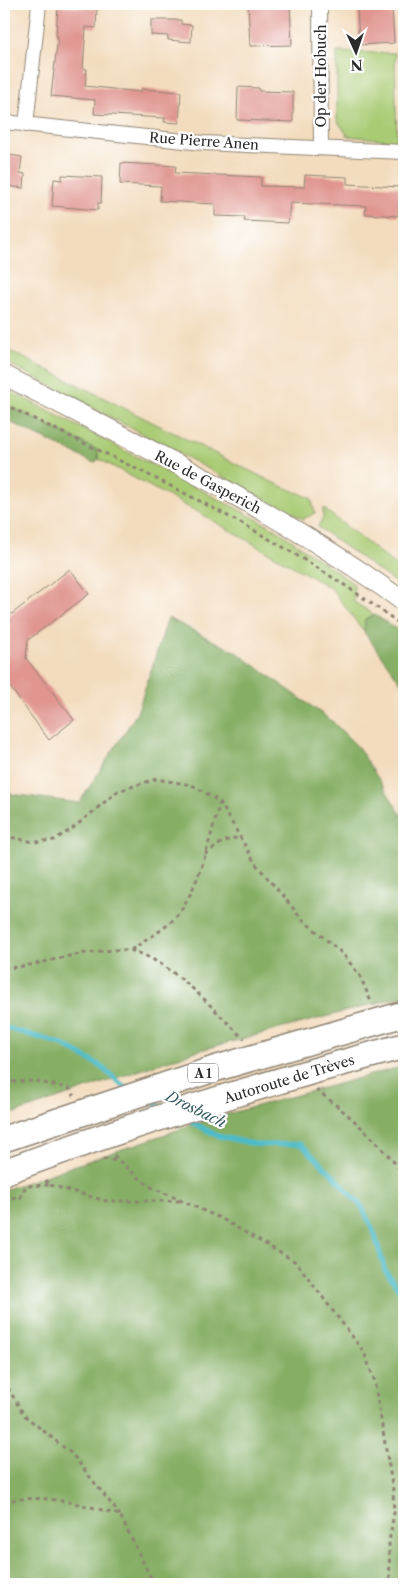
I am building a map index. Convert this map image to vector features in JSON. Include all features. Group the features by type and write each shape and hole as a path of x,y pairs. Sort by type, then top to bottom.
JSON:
{"highway":[{"name":"A 1","path":"4,1139 223,1067 404,1014"},
{"name":"Autoroute de Trèves","path":"4,1172 116,1132 404,1046"}],"main road":[{"name":"Rue de Gasperich","path":"4,375 226,490 339,557 404,602"}],"street":[{"path":"26,124 39,4"},
{"name":"Op der Hobuch","path":"320,4 322,148"},
{"name":"Rue Pierre Anen","path":"4,122 203,142 404,152"}],"path":[{"path":"4,404 217,509 299,557 404,627"},
{"path":"4,836 34,842 54,840 72,829 118,791 156,779 192,785 220,802 254,863 303,920 343,954 360,976 376,1012"},
{"path":"131,951 171,922 186,904 204,855 220,802"},
{"path":"204,855 224,841 240,837"},
{"path":"4,968 18,968 93,952 131,951 154,960 193,990 249,1044"},
{"path":"4,1082 33,1081 69,1088 80,1104"},
{"path":"310,1086 333,1102 380,1144 404,1174"},
{"path":"113,1153 119,1161 149,1186 222,1219 296,1262 364,1352 374,1379 393,1490 394,1513 389,1542 390,1584"},
{"path":"50,1186 106,1201 182,1201"},
{"path":"4,1381 24,1415 72,1454 120,1515 154,1584"},
{"path":"4,1502 12,1500 62,1500 120,1515"}],"green space":[{"path":"337,52 395,53 397,141 348,136 337,120"},
{"path":"4,348 272,482 311,498 315,513 303,519 4,361"},
{"path":"4,388 274,528 354,584 354,602 375,615 365,619 364,632 331,588 203,515 99,459 97,450 4,404"},
{"path":"4,404 97,450 99,459 94,463 4,419"},
{"path":"323,508 404,572 404,589 318,527 323,517"},
{"path":"375,615 404,634 404,687 364,632 365,619"},
{"path":"168,618 236,652 332,721 358,747 404,819 404,996 193,1052 4,1117 4,793 79,803 137,713"},
{"path":"404,1066 404,1584 4,1584 4,1190 209,1119"}],"building":[{"path":"248,4 290,4 292,45 250,46"},
{"path":"357,4 392,4 394,43 359,45"},
{"path":"58,6 97,9 96,28 86,27 83,69 87,69 85,86 141,92 141,89 181,92 179,123 164,122 165,118 94,114 95,100 51,96 58,36 56,36"},
{"path":"151,20 181,20 181,24 192,25 191,42 168,40 168,36 151,35"},
{"path":"238,87 259,88 259,91 293,92 293,122 237,120"},
{"path":"4,154 22,157 20,173 25,174 24,188 4,186"},
{"path":"121,163 176,166 175,173 261,177 261,186 304,187 305,175 347,177 347,184 400,187 398,216 365,214 366,206 290,203 288,223 244,221 245,217 215,216 215,204 160,201 161,186 120,184"},
{"path":"62,175 102,177 101,203 98,203 98,210 52,206 54,179 62,180"},
{"path":"70,569 89,594 28,640 26,658 74,720 49,740 4,679 4,620"}],"waterway":[{"name":"Drosbach","path":"4,1027 61,1044 99,1065 127,1089"},
{"name":"Drosbach","path":"148,1099 165,1108"},
{"name":"Drosbach","path":"186,1119 218,1136 259,1145 301,1144 362,1207 374,1232 385,1270 404,1296"}]}
